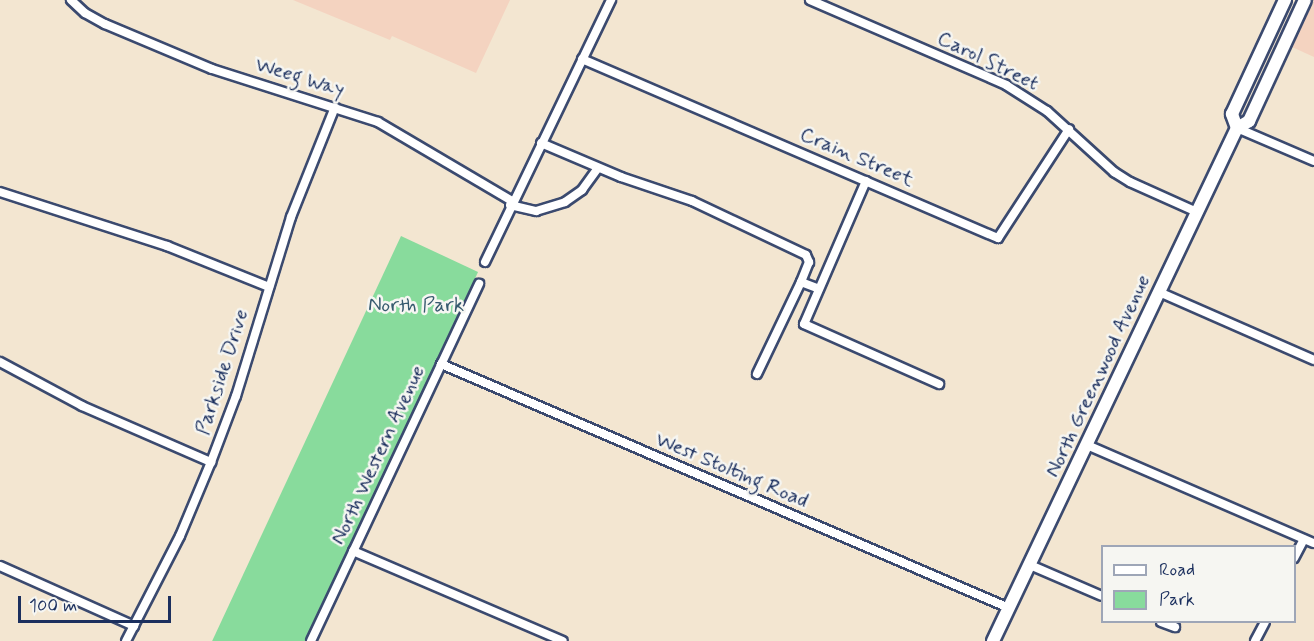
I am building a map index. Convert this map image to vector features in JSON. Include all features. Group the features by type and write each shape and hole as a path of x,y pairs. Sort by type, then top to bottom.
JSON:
{"main road":[{"name":"North Greenwood Avenue","path":"1237,128 1232,114 1285,0"},
{"name":"North Greenwood Avenue","path":"993,641 1237,128 1249,121 1305,0"}],"street":[{"name":"Weeg Way","path":"71,0 85,13 105,24 212,69 378,122 511,203"},
{"path":"485,262 511,203 611,0"},
{"name":"Carol Street","path":"810,0 987,76 1027,98 1069,129 1114,172 1130,182 1197,212"},
{"name":"Crain Street","path":"582,59 998,238 1069,129"},
{"name":"Parkside Drive","path":"126,641 180,536 236,396 291,217 335,107"},
{"path":"1237,128 1314,161"},
{"path":"541,143 598,168 692,201 806,255 809,262 801,282 758,374"},
{"path":"511,203 536,211 565,202 582,190 598,168"},
{"path":"866,181 804,324 939,384"},
{"path":"0,192 167,246 268,287"},
{"path":"801,282 819,289"},
{"name":"North Western Avenue","path":"311,641 479,284"},
{"path":"1159,292 1314,360"},
{"path":"0,362 82,406 210,462"},
{"name":"West Stolting Road","path":"441,364 1009,608"},
{"path":"1086,445 1314,543"},
{"path":"1296,554 1304,538"},
{"path":"353,551 563,641"},
{"path":"1030,565 1101,596"},
{"path":"0,567 134,626"},
{"path":"1166,623 1175,627"},
{"path":"1255,641 1263,623"}],"shaded area":[{"path":"293,0 510,0 476,73 392,36 390,40"},
{"path":"1314,0 1314,57 1292,47"}],"green space":[{"name":"North Park","path":"401,236 478,272 306,641 212,641"}]}
